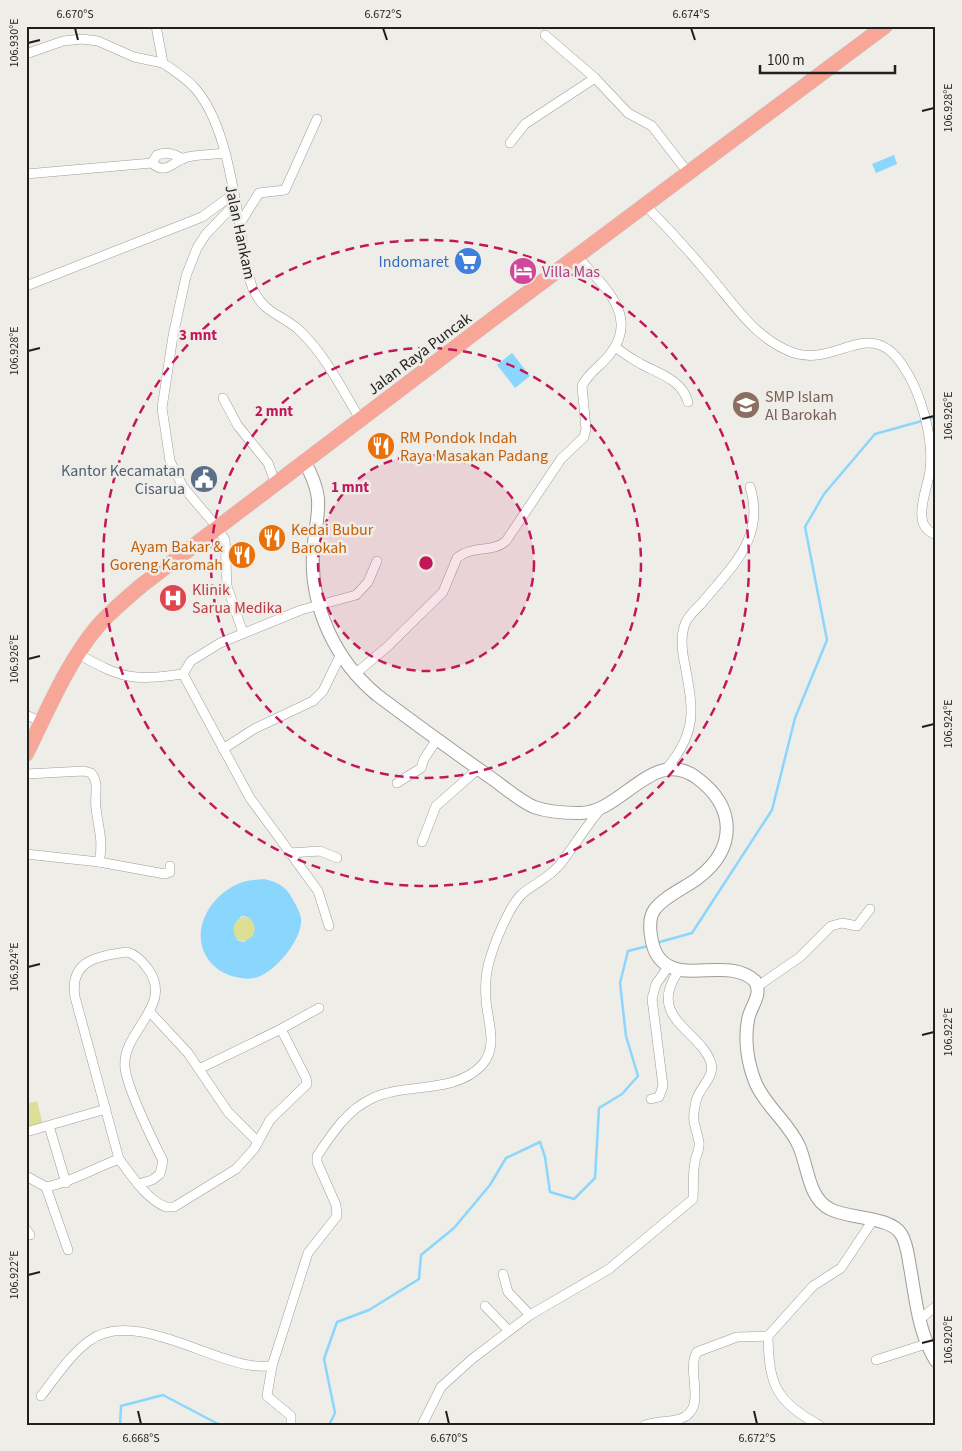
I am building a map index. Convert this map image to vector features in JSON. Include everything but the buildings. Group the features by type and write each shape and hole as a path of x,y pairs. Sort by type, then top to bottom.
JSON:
{"highway":[{"name":"Jalan Raya Puncak","path":"26,754 78,654 96,628 120,604 217,527 885,26"}],"main road":[{"path":"304,462 315,482 320,499 313,567 318,606 341,654 355,674 377,695 478,769 533,806 576,813 599,811 646,778 667,768 690,774 704,784 724,810 728,835 723,849 705,873 655,909 651,919 651,930 656,953 673,969 722,970 748,976 754,980 758,986 758,995 748,1020 746,1042 750,1067 756,1085 770,1109 797,1141 812,1186 823,1203 832,1210 874,1220 895,1228 902,1235 919,1320 926,1344 936,1361"}],"street":[{"path":"26,54 63,41 82,38 98,41 134,57 163,63 156,26"},
{"path":"545,35 595,78 628,113 652,126 689,174"},
{"name":"Jalan Hankam","path":"163,63 183,78 201,97 214,121 225,153 248,271 260,300 275,315 303,333 318,352 360,419"},
{"path":"510,143 525,124 595,78"},
{"path":"240,225 259,193 285,190 317,119"},
{"path":"152,163 154,158 161,153 172,153 183,158"},
{"path":"26,174 152,163 161,169 170,168 183,158 225,153"},
{"path":"26,286 202,218 232,194"},
{"path":"234,205 206,234 197,248 188,269 178,308 162,408 170,461 183,487 217,527 227,547 227,586 242,633"},
{"path":"646,206 684,245 742,317 774,343 796,353 810,356 835,352 861,343 877,343 884,345 892,351 906,370 921,404 931,461 922,514 925,527 936,535"},
{"path":"355,674 388,647 443,592 457,558 474,550 499,546 506,541 561,459 584,437 586,429 582,386 615,346 621,328 620,310 609,293 577,256"},
{"path":"615,346 641,364 675,382 683,390 688,402"},
{"path":"223,398 238,426 268,462 276,484"},
{"path":"667,768 684,746 692,723 692,707 683,655 684,628 691,615 742,556 751,533 754,517 750,487"},
{"path":"183,674 191,661 220,643 301,610 360,592 373,574 377,561"},
{"path":"78,654 117,674 136,679 183,674"},
{"path":"223,749 254,729 313,701 323,691 341,654"},
{"path":"183,674 250,798 318,891 329,926"},
{"path":"26,715 42,722"},
{"path":"397,783 421,768 424,759 437,739"},
{"path":"422,842 436,806 478,769"},
{"path":"26,774 84,771 93,775 96,807 102,837 99,862"},
{"path":"291,1425 291,1416 267,1396 272,1366 308,1253 337,1216 336,1205 317,1162 318,1154 341,1122 356,1108 372,1098 454,1081 473,1073 483,1064 489,1052 491,1039 485,998 487,971 493,950 508,916 517,899 560,865 599,811"},
{"path":"289,853 320,851 337,858"},
{"path":"26,854 99,862 165,874 170,872 170,866"},
{"path":"758,986 800,957 829,928 842,923 857,926 870,909"},
{"path":"139,1184 158,1177 163,1167 163,1161 145,1122 125,1067 128,1050 154,999 156,983 146,966 130,953 94,959 75,974 75,997 120,1159 139,1184 162,1206 174,1207 236,1170 258,1142 270,1120 307,1084 306,1078 281,1029"},
{"path":"651,1099 659,1097 663,1086 652,999 656,984 673,969"},
{"path":"422,1425 438,1392 446,1382 508,1330 530,1315 610,1269 693,1199 692,1178 699,1144 692,1118 697,1094 709,1078 711,1065 706,1054 671,1011 669,1000 673,969"},
{"path":"199,1069 281,1029 319,1008"},
{"path":"149,1011 173,1036 199,1069 228,1112 258,1142"},
{"path":"26,1132 106,1109"},
{"path":"49,1126 66,1183"},
{"path":"26,1176 46,1187 66,1183 91,1169 120,1159"},
{"path":"46,1187 68,1250"},
{"path":"645,1425 681,1418 692,1408 696,1396 692,1370 698,1352 737,1337 768,1336 813,1286 841,1268 874,1220"},
{"path":"503,1274 508,1292 530,1315"},
{"path":"486,1306 508,1330"},
{"path":"919,1320 936,1306"},
{"path":"41,1396 87,1342 110,1332 143,1333 192,1346 245,1364 272,1366"},
{"path":"768,1336 771,1373 779,1395 789,1406 819,1425"},
{"path":"876,1360 926,1344"}],"green space":[{"path":"244,917 252,921 256,929 252,937 244,941 236,937 232,929 236,921"},
{"path":"37,1101 43,1126 26,1130 26,1104"}],"water":[{"path":"894,155 897,164 876,173 872,164"},
{"path":"512,353 530,376 515,388 497,365"},
{"path":"264,879 278,884 288,892 300,913 301,926 298,935 280,961 273,968 258,977 246,979 227,974 216,968 205,953 201,942 201,930 204,919 217,898 227,890 241,883","holes":["242,916 251,919 255,928 253,936 244,942 239,941 234,935 236,921"]}],"waterway":[{"path":"656,943 692,933 772,810 795,718 827,640 805,527 824,494 875,434 936,417"},
{"path":"329,1425 335,1413 324,1359 337,1322 369,1310 419,1279 421,1255 454,1228 490,1185 506,1158 540,1142 545,1157 550,1192 574,1199 595,1178 599,1108 622,1094 638,1076 626,1036 620,983 628,951 648,946"},
{"path":"120,1425 121,1406 163,1395 220,1425"}],"place":[{"name":"Indomaret","path":"468,261"},
{"name":"Villa Mas","path":"523,271"},
{"name":"SMP Islam Al Barokah","path":"746,405"},
{"name":"RM Pondok Indah Raya Masakan Padang","path":"381,446"},
{"name":"Kantor Kecamatan Cisarua","path":"204,479"},
{"name":"Kedai Bubur Barokah","path":"272,538"},
{"name":"Ayam Bakar & Goreng Karomah","path":"242,555"},
{"name":"Klinik Sarua Medika","path":"173,598"}]}
